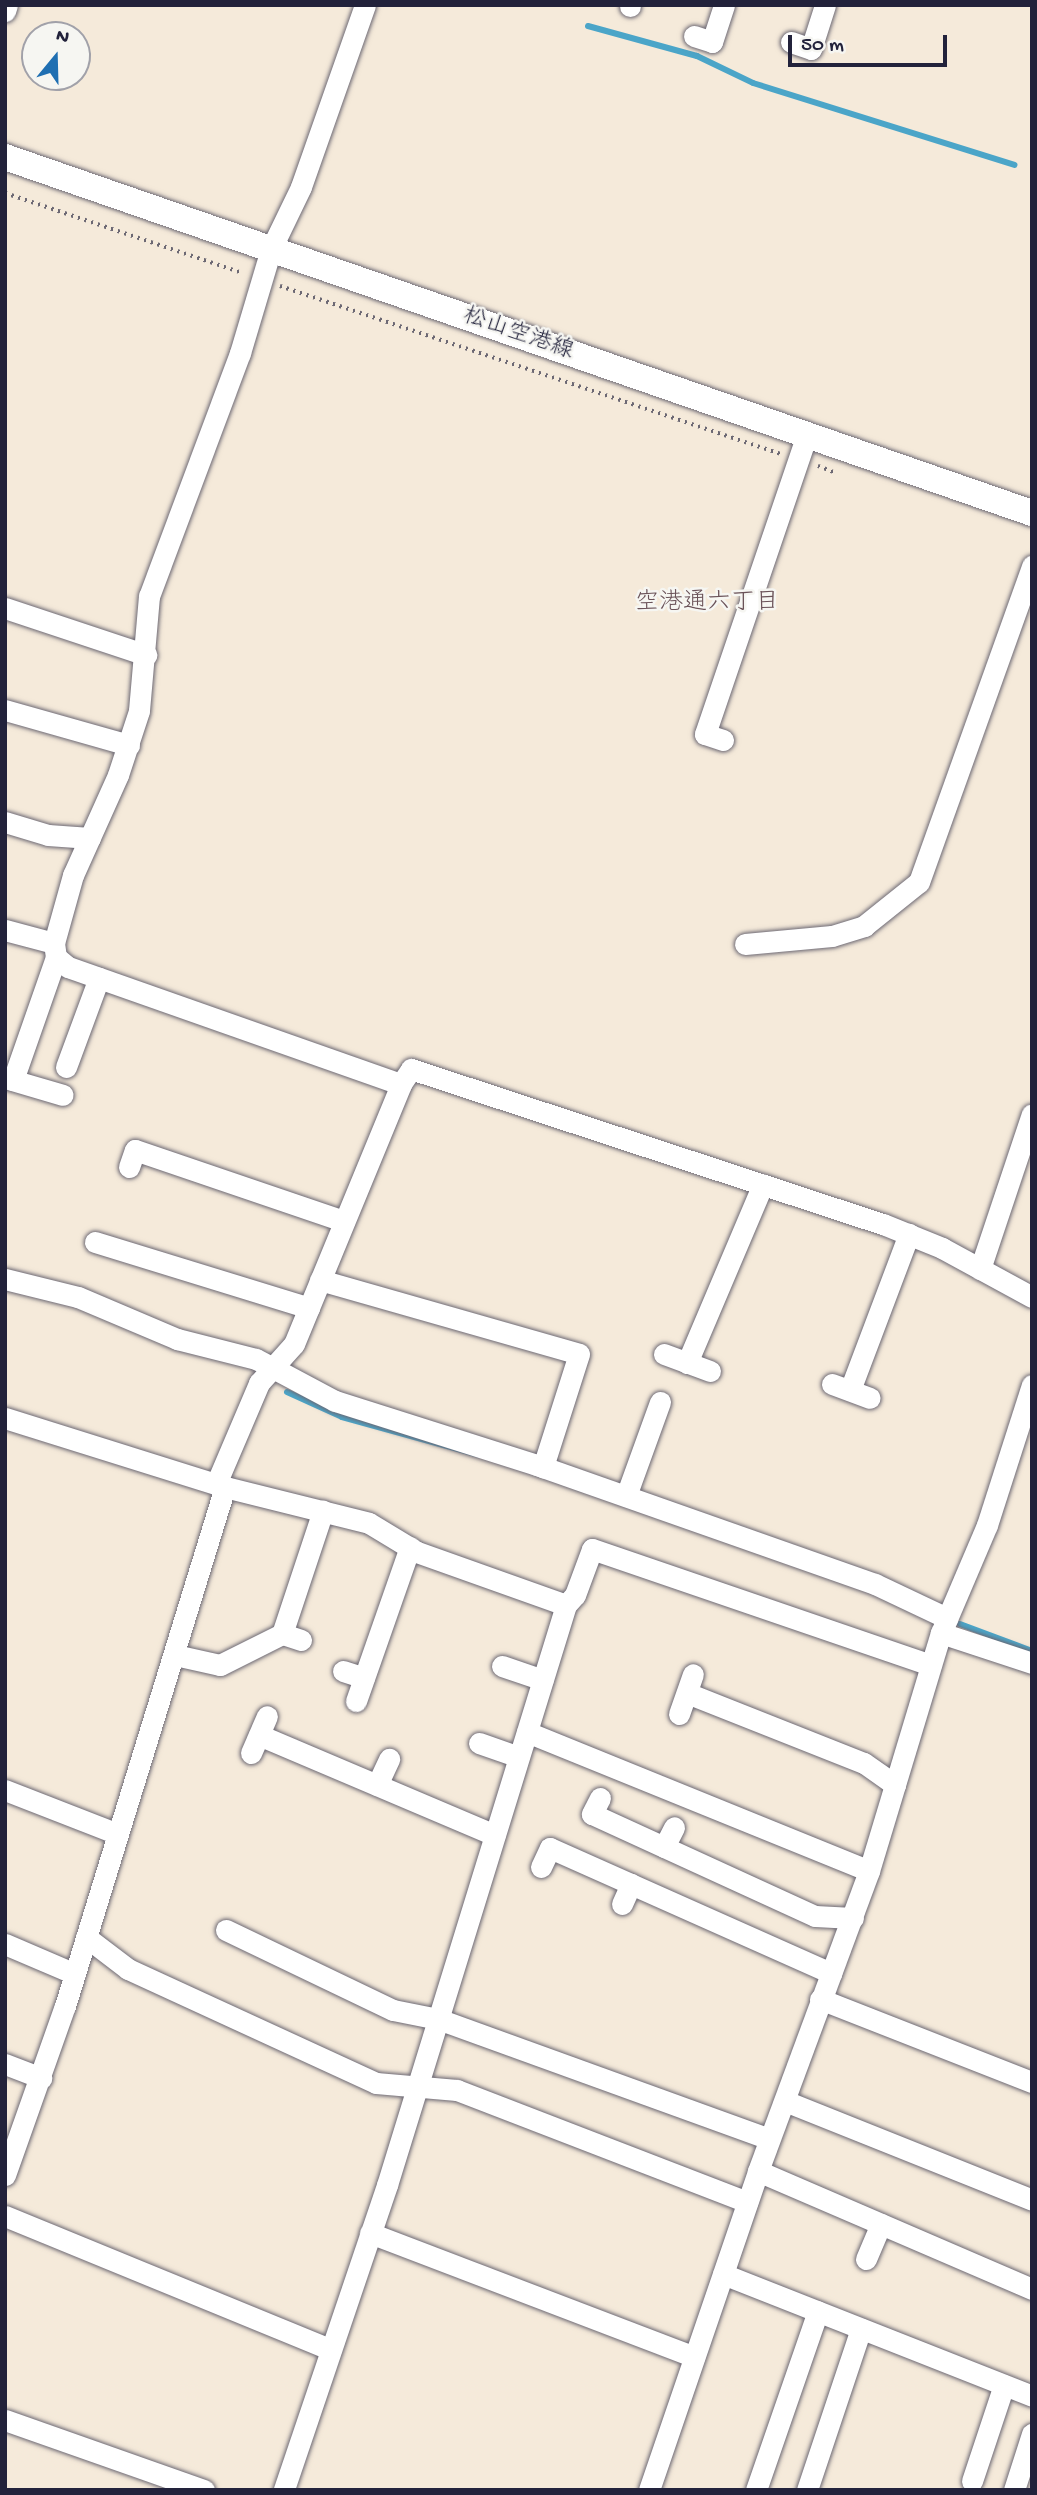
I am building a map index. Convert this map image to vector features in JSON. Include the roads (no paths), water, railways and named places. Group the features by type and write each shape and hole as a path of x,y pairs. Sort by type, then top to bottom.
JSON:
{"main road":[{"name":"松山空港線","path":"5,157 271,249 802,447 1032,513"}],"street":[{"path":"5,11 7,5"},
{"path":"63,1095 7,1079 55,950 59,913 129,745 139,711 146,655 149,596 240,354 271,249 300,187 365,5"},
{"path":"694,36 712,42 724,5"},
{"path":"791,43 811,49 825,5"},
{"path":"723,740 705,734 720,656 771,571 802,447"},
{"path":"745,944 800,941 864,926 919,882 1032,566"},
{"path":"5,608 29,626 146,655"},
{"path":"5,710 129,745"},
{"path":"5,822 48,835 90,838"},
{"path":"5,930 55,950 68,967 401,1084"},
{"path":"65,1068 99,978"},
{"path":"5,2175 10,2148 41,2078 75,1974 175,1655 220,1486 259,1383 294,1344 401,1084 411,1069 909,1234 1032,1297"},
{"path":"980,1269 1023,1166 1032,1114"},
{"path":"129,1167 135,1150 235,1173 344,1221"},
{"path":"687,1363 762,1184"},
{"path":"870,1398 841,1387 909,1234"},
{"path":"95,1242 309,1308"},
{"path":"5,1279 78,1297 177,1339 231,1351 275,1368 335,1401 543,1467 875,1584 944,1626 1032,1663"},
{"path":"320,1280 579,1354 543,1467"},
{"path":"664,1354 710,1371"},
{"path":"649,2490 769,2139 853,1918 944,1626 988,1525 1027,1414 1032,1385"},
{"path":"626,1496 660,1402"},
{"path":"5,1418 220,1486 369,1523 410,1547 566,1605"},
{"path":"175,1655 220,1665 292,1637 323,1511"},
{"path":"356,1701 410,1547"},
{"path":"284,2490 416,2089 566,1605 575,1595 592,1549 931,1665"},
{"path":"502,1666 543,1680"},
{"path":"343,1671 364,1678"},
{"path":"680,1714 690,1683 864,1763 895,1784"},
{"path":"816,1743 823,1723"},
{"path":"527,1732 869,1871"},
{"path":"259,1735 495,1835"},
{"path":"478,1743 519,1757"},
{"path":"377,1785 389,1759"},
{"path":"5,1790 118,1834"},
{"path":"600,1798 592,1814 815,1916 853,1918"},
{"path":"664,1847 674,1827"},
{"path":"541,1867 550,1848 631,1884 717,1934 831,1973"},
{"path":"763,1892 771,1872"},
{"path":"622,1904 631,1884"},
{"path":"226,1930 252,1930 340,1975 411,2017 438,2019 769,2139"},
{"path":"86,1937 128,1969 376,2083 457,2091 535,2132 642,2172 747,2202"},
{"path":"5,1944 75,1974"},
{"path":"820,2000 1032,2082"},
{"path":"5,2064 41,2078"},
{"path":"785,2101 1032,2200"},
{"path":"758,2171 1032,2289"},
{"path":"5,2216 331,2350"},
{"path":"866,2259 881,2224"},
{"path":"370,2233 694,2357"},
{"path":"723,2274 1032,2396"},
{"path":"756,2490 818,2311"},
{"path":"807,2490 861,2329"},
{"path":"972,2481 1004,2385"},
{"path":"5,2420 204,2490"},
{"path":"1014,2490 1032,2434"}],"waterway":[{"path":"588,26 697,56 753,83 1014,165"},
{"path":"287,1392 342,1417 479,1455"},
{"path":"960,1624 1032,1651"}],"district":[{"name":"空港通六丁目","path":"707,604"}]}
